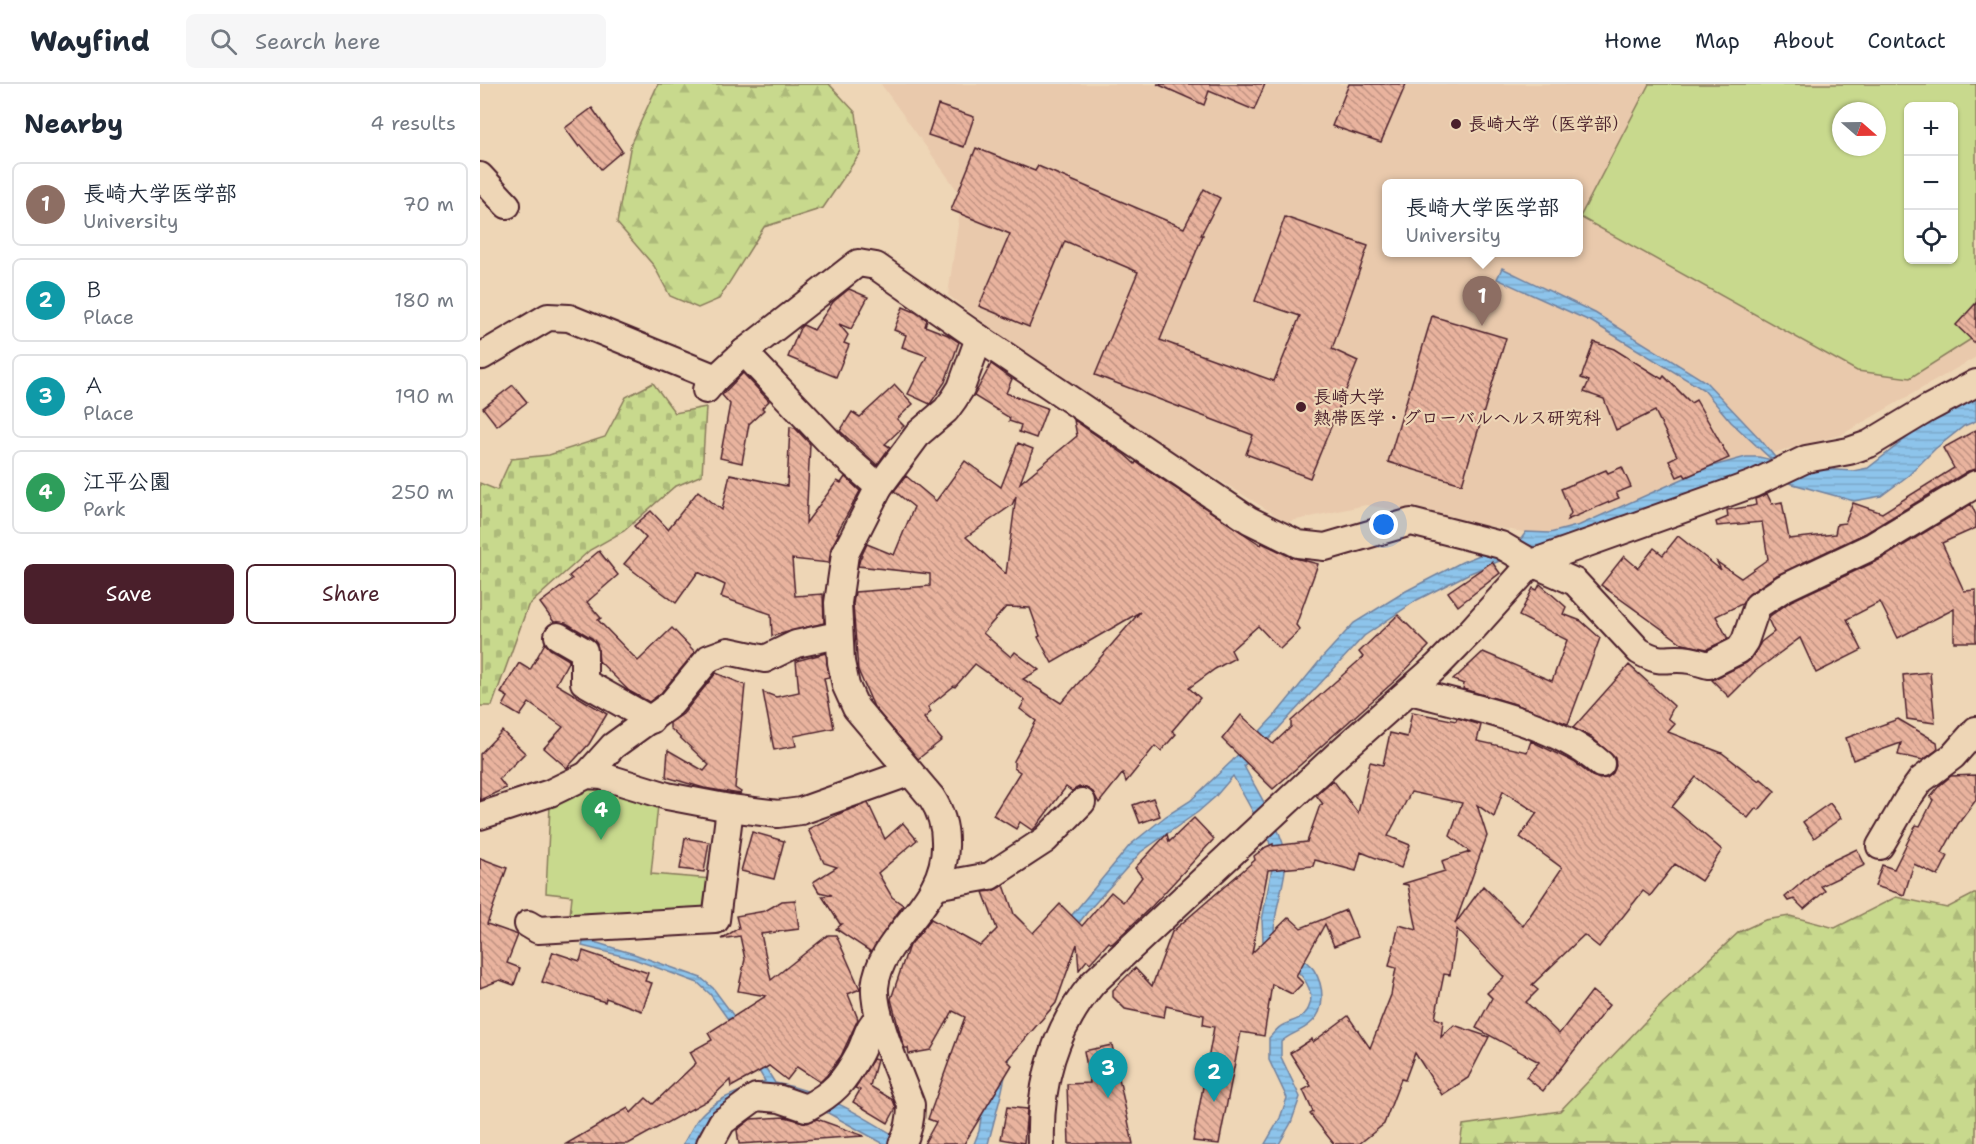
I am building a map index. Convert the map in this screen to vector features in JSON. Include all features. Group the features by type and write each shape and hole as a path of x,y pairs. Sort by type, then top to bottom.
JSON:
{"street":[{"path":"480,176 507,205"},
{"path":"480,355 482,356 548,317 569,318 711,384 744,352 858,262 876,266 1249,520 1298,544 1325,547 1411,522 1517,554 1575,582 1639,651 1651,659 1689,660 1709,666 1739,650 1745,641 1757,606 1784,588 1873,546 1976,484"},
{"path":"905,1139 911,1119 911,1105 879,1018 875,988 882,963 935,886 942,872 946,855 944,825 936,805 856,708 846,686 838,635 838,603 845,554 879,487 919,433 946,410 954,399 961,388 979,338"},
{"path":"744,352 838,452 879,487"},
{"path":"1041,1144 1045,1084 1050,1059 1075,1006 1093,983 1338,754 1410,691 1470,631 1517,554 1753,483 1806,459 1849,451 1869,444 1976,383"},
{"path":"480,816 550,793 587,775 613,746 671,704 709,658 729,651 765,659 796,644 838,635"},
{"path":"558,636 584,651 585,682 651,720"},
{"path":"1410,691 1536,727 1585,750 1601,764"},
{"path":"1880,846 1908,798 1922,780 1953,756 1976,730"},
{"path":"587,775 602,776 667,796 778,814 801,811 908,772"},
{"path":"935,886 990,876 1045,840 1082,802"},
{"path":"528,924 538,930 716,920 730,808"},
{"path":"710,1144 722,1122 756,1097 817,1102 838,1087 860,1053 872,1022 879,1018"}],"shaded area":[{"path":"881,84 1976,84 1976,357 1841,435 1735,463 1580,532 1523,532 1366,505 1287,522 1056,379 948,295 962,197"}],"green space":[{"path":"658,84 829,84 856,113 861,152 823,208 764,227 719,299 698,308 670,296 654,266 617,223 631,143"},
{"path":"1649,84 1976,84 1976,336 1910,378 1857,371 1583,219 1583,211"},
{"path":"653,383 675,413 706,407 702,475 674,487 624,531 590,550 528,606 492,706 480,706 480,483 497,490 511,459 549,455 605,437 626,397"},
{"path":"587,787 658,805 651,874 712,879 708,913 570,915 572,896 546,893 550,806"},
{"path":"1976,894 1976,1144 1460,1144 1463,1125 1560,1111 1663,1003 1739,932 1765,920 1790,916 1835,928 1896,897 1947,908"}],"water":[{"path":"1502,268 1595,313 1706,382 1779,462 1803,468 1853,471 1868,468 1918,429 1976,397 1976,421 1964,426 1935,449 1909,475 1881,496 1854,501 1757,474 1748,474 1715,483 1613,529 1531,548 1468,574 1417,600 1364,636 1244,766 1281,837 1286,858 1275,916 1274,936 1314,970 1320,983 1322,997 1317,1017 1281,1042 1281,1057 1300,1097 1291,1123 1279,1144 1265,1144 1280,1118 1287,1098 1269,1060 1269,1038 1281,1026 1305,1014 1311,1001 1310,990 1298,972 1263,941 1262,920 1274,858 1269,841 1233,776 1198,812 1141,852 1089,910 1042,970 1015,1030 988,1144 974,1144 979,1131 985,1091 1033,962 1130,845 1166,816 1190,801 1232,761 1277,713 1354,623 1406,591 1462,562 1521,539 1526,532 1550,533 1580,525 1709,467 1746,457 1772,460 1731,422 1704,390 1592,322 1497,279"},
{"path":"584,939 701,978 713,988 733,1015 775,1083 828,1099 908,1144 884,1144 828,1113 785,1095 703,1144 683,1144 696,1121 708,1108 765,1081 730,1022 710,994 698,983 634,959 582,946"}],"building":[{"path":"1157,84 1265,84 1254,110 1209,91 1204,105"},
{"path":"1349,84 1406,84 1381,142 1332,126"},
{"path":"938,105 974,117 964,147 928,135"},
{"path":"592,108 622,151 601,169 581,145 579,147 565,128"},
{"path":"976,148 1035,171 1038,166 1184,228 1204,189 1220,198 1201,235 1203,235 1160,340 1274,381 1300,316 1255,301 1285,217 1368,246 1332,349 1358,361 1310,478 1246,454 1253,435 1095,375 1138,272 1065,241 1029,327 979,306 1010,234 951,210"},
{"path":"849,289 868,297 851,329 839,324 848,335 844,343 849,345 836,377 788,357 800,328 803,325 814,330 833,302"},
{"path":"1976,303 1976,344 1956,325"},
{"path":"903,307 927,320 925,326 959,342 945,382 930,404 908,394 927,356 902,347 906,335 894,330"},
{"path":"1432,316 1506,338 1462,484 1388,462"},
{"path":"1594,342 1614,349 1662,379 1664,376 1691,403 1696,400 1729,458 1686,477 1684,474 1677,477 1669,460 1677,456 1655,411 1616,430 1604,399 1584,392 1589,381 1581,378"},
{"path":"991,364 1012,379 1006,393 1047,408 1036,438 1019,432 1021,425 1009,421 1010,418 974,396"},
{"path":"743,373 769,401 762,408 764,410 749,424 742,463 720,458 730,404 722,395"},
{"path":"513,385 527,402 497,426 483,408"},
{"path":"895,385 913,404 897,419 904,426 885,444 890,447 877,465 840,431 852,412 860,417"},
{"path":"1074,420 1135,464 1136,462 1261,545 1262,543 1291,557 1318,564 1296,625 1300,630 1280,649 1258,626 1231,650 1235,658 1189,688 1200,698 1172,731 1176,734 1161,751 1155,746 1126,782 1123,773 1099,803 1093,792 1086,788 1079,787 1072,791 1066,787 1035,828 1032,830 1020,822 1016,829 993,815 1020,772 1014,768 1014,761 1036,721 1020,709 1025,700 975,664 955,687 928,707 931,712 924,718 942,740 918,759 874,707 858,670 853,604 855,592 930,586 930,574 858,566 867,544 894,555 914,507 894,491 906,476 936,501 965,461 1001,487 1018,443 1033,449 1020,483 1077,436","holes":["1016,496 1006,574 966,537 1012,505","1006,607 1030,608 1040,636 1038,637 1052,663 1140,612 1061,703 1023,679 1039,670 1015,652 1011,657 983,633"]},
{"path":"790,427 795,428 810,444 806,523 837,481 841,483 845,477 860,491 837,533 839,533 831,548 829,563 792,559 795,596 823,594 824,623 772,636 771,614 721,597 725,585 698,572 676,603 624,564 646,538 634,526 651,511 668,529 698,491 722,510 730,474 787,486"},
{"path":"1976,430 1976,469 1968,471 1866,533 1777,575 1749,594 1742,604 1716,616 1728,639 1707,649 1683,644 1601,585 1624,556 1638,568 1654,548 1663,555 1678,536 1721,570 1717,562 1741,578 1768,559 1762,522 1717,526 1716,522 1728,517 1727,510 1756,505 1755,499 1767,494 1772,504 1782,502 1789,539 1835,534 1837,524 1845,523 1853,503 1882,513 1954,468 1943,448"},
{"path":"1622,467 1631,487 1616,493 1619,498 1567,520 1571,513 1561,489 1606,470 1608,473"},
{"path":"1971,504 1976,515 1976,528 1942,543 1964,591 1976,590 1976,642 1954,642 1954,609 1898,638 1880,602 1847,619 1862,650 1816,673 1800,638 1754,672 1729,697 1712,680 1751,659 1761,642 1774,632 1768,619 1770,616 1791,601 1881,559"},
{"path":"599,551 618,575 587,602 601,618 598,620 638,661 672,628 695,652 661,693 649,702 629,691 599,661 597,644 592,638 566,623 554,622 540,603 572,579 569,576"},
{"path":"1492,562 1500,573 1458,606 1448,592"},
{"path":"1540,584 1566,607 1563,614 1581,621 1600,638 1568,724 1515,704 1463,689 1464,684 1453,680 1483,652 1552,681 1567,640 1519,616 1533,588 1537,590"},
{"path":"1398,615 1429,646 1398,678 1273,789 1222,739 1241,715 1273,744 1291,727 1291,721 1363,657 1359,652"},
{"path":"545,643 550,649 569,660 556,684 607,714 589,744 567,768 544,748 563,727 529,703 520,716 503,706 508,697 501,693 519,663 530,670"},
{"path":"826,653 829,677 824,678 834,728 794,736 796,746 774,750 763,692 776,697 799,692 796,661"},
{"path":"1629,665 1674,706 1668,718 1675,724 1668,732 1722,753 1775,791 1759,810 1756,808 1748,818 1696,777 1672,807 1722,850 1701,881 1675,864 1650,896 1643,891 1599,947 1584,935 1532,985 1538,990 1526,1002 1559,1034 1592,991 1609,1005 1543,1091 1526,1077 1539,1062 1476,1028 1492,998 1487,993 1504,977 1457,929 1450,975 1444,974 1435,1018 1443,1021 1441,1037 1454,1025 1489,1037 1468,1078 1442,1095 1415,1053 1405,1080 1401,1079 1384,1124 1359,1144 1334,1144 1310,1114 1313,1112 1303,1090 1311,1086 1290,1053 1312,1039 1313,1042 1348,1016 1370,1048 1391,995 1396,968 1389,966 1399,925 1417,930 1408,885 1402,884 1445,871 1442,861 1470,852 1450,836 1462,803 1411,792 1388,836 1410,845 1401,868 1361,852 1356,871 1315,860 1313,866 1268,870 1252,953 1289,917 1301,928 1346,910 1357,937 1334,946 1325,924 1296,976 1303,983 1292,994 1272,984 1264,1036 1241,1032 1219,1144 1193,1141 1214,1027 1203,1025 1204,1015 1166,1006 1164,1017 1125,1009 1113,997 1113,990 1135,968 1152,986 1172,932 1255,860 1254,856 1273,844 1273,846 1307,842 1320,805 1323,804 1316,795 1333,780 1358,813 1370,762 1383,765 1390,733 1407,737 1412,712 1456,721 1457,718 1481,725 1477,741 1527,752 1531,741 1574,762 1592,776 1600,779 1607,778 1616,766 1615,758 1591,737 1573,728","holes":["1503,791 1537,813 1520,837 1562,868 1523,926 1483,886 1455,924 1487,836 1477,805 1494,817"]},
{"path":"1930,672 1935,723 1907,719 1903,675"},
{"path":"716,673 745,685 735,788 741,792 740,794 704,788 666,777 668,750 704,771 709,765 670,728 670,723 683,714"},
{"path":"1898,719 1937,742 1938,749 1923,760 1898,755 1901,743 1853,760 1846,738"},
{"path":"502,731 525,753 499,779 506,788 480,800 480,754"},
{"path":"1976,775 1976,800 1958,824 1942,853 1948,856 1938,876 1914,864 1904,895 1875,886 1882,865 1894,869 1916,825 1920,826 1933,800 1930,797 1939,786 1951,776"},
{"path":"1153,798 1160,816 1140,823 1133,805"},
{"path":"868,803 885,839 903,823 917,840 878,873 892,897 903,905 871,952 836,929 842,924 822,896 832,895 819,892 813,882 837,867 824,863 808,829"},
{"path":"1830,803 1841,818 1814,838 1803,822"},
{"path":"1194,818 1214,839 1152,906 1112,944 1109,942 1090,963 1087,960 1079,970 1077,944 1056,1003 1007,1060 1012,1065 964,1144 924,1144 936,1122 928,1119 965,1017 953,1011 931,1050 909,1054 908,1048 905,1048 902,1041 891,999 908,948 931,919 980,946 997,929 983,892 993,891 1004,885 1014,914 1033,933 1060,904 1082,926 1111,892 1123,902 1142,877 1135,868 1167,834 1169,842"},
{"path":"752,832 784,841 774,879 741,871"},
{"path":"685,838 709,842 704,872 680,869"},
{"path":"1857,849 1865,865 1821,886 1825,891 1804,909 1794,899 1788,901 1785,897 1821,866"},
{"path":"480,858 507,868 487,924 518,935 507,963 520,968 514,985 500,980 480,988"},
{"path":"795,900 799,929 761,934 771,980 828,935 836,935 860,989 848,994 858,1019 841,1056 827,1075 820,1082 797,1067 787,1080 769,1066 731,1087 730,1080 710,1099 628,1144 566,1144 628,1108 631,1113 646,1098 653,1104 696,1063 690,1052 712,1040 708,1033 766,996 738,991 745,959 740,936 721,939 739,928 736,916 765,911 782,901"},
{"path":"583,951 648,973 645,981 652,983 642,1011 606,998 605,1002 542,982 553,952 580,961"},
{"path":"1112,1045 1133,1144 1069,1144 1067,1084 1090,1083 1084,1051"},
{"path":"873,1059 877,1060 870,1086 893,1100 896,1108 888,1123 853,1102 860,1090 855,1088"},
{"path":"1007,1107 1027,1109 1024,1143 1001,1139"},
{"path":"785,1117 807,1123 817,1119 864,1136 739,1144 737,1130 751,1119"}],"place":[{"name":"長崎大学（医学部）","path":"1456,124"},
{"name":"長崎大学医学部","path":"1482,326"},
{"name":"長崎大学 熱帯医学・グローバルヘルス研究科","path":"1301,407"},
{"name":"江平公園","path":"601,840"},
{"name":"Ａ","path":"1108,1098"},
{"name":"Ｂ","path":"1214,1102"}]}
